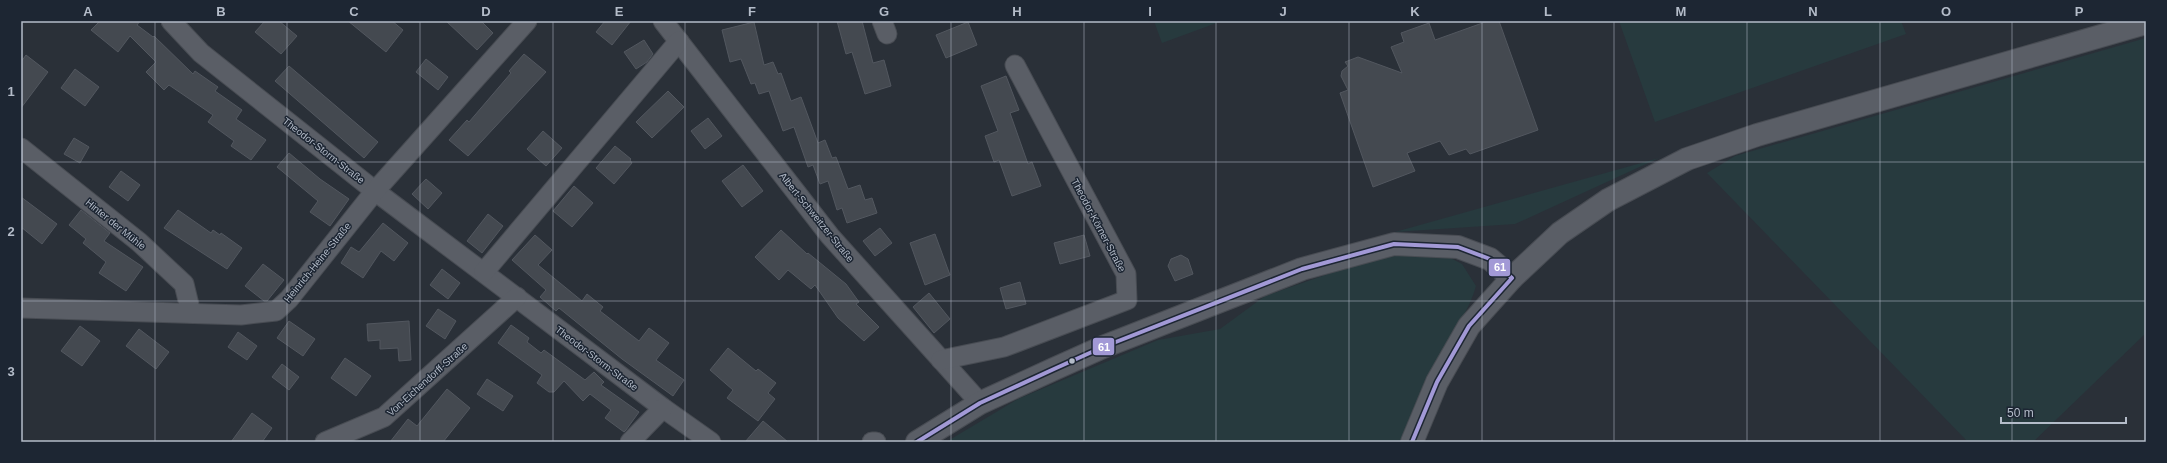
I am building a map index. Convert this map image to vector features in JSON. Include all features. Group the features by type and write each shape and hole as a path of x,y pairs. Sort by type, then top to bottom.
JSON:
{"street":[{"name":"Theodor-Storm-Straße","path":"171,21 201,53 375,191 663,408 711,442"},
{"name":"Heinrich-Heine-Straße","path":"21,308 241,315 276,310 289,299 375,191 527,21"},
{"name":"Albert-Schweitzer-Straße","path":"663,21 830,236 980,403"},
{"path":"1412,442 1437,382 1469,326 1512,278 1560,233 1608,200 1687,158 1756,135 2146,23"},
{"path":"484,272 679,41"},
{"name":"Theodor-Körner-Straße","path":"941,360 1004,347 1127,300 1126,274 1015,65"},
{"name":"Hinter der Mühle","path":"21,148 139,242 184,284 191,313"},
{"path":"917,442 980,403 1103,347 1302,269 1394,244 1458,247 1490,259 1512,278"},
{"name":"Von-Eichendorff-Straße","path":"325,442 384,417 517,297"},
{"path":"630,442 663,408"}],"green space":[{"path":"1154,21 1222,21 1162,43"},
{"path":"1619,21 1901,21 1906,34 1655,122"},
{"path":"2146,38 2146,333 2033,442 1968,442 1707,173 1735,156"},
{"path":"1659,158 1515,224 1395,232"},
{"path":"1439,252 1462,264 1476,286 1466,311 1425,384 1400,442 946,442 1018,399 1158,340 1220,329 1265,296 1374,258"}],"building":[{"path":"100,21 140,21 137,25 153,37 154,36 193,74 195,71 218,87 215,91 242,110 236,119 266,140 251,160 231,146 234,141 208,122 213,115 169,85 164,90 146,72 156,62 130,36 118,52 91,30"},
{"path":"265,21 279,21 297,36 281,54 255,32"},
{"path":"348,21 392,21 403,30 386,52"},
{"path":"446,21 481,21 493,33 477,50"},
{"path":"605,21 631,21 612,45 596,32"},
{"path":"837,21 862,21 873,63 884,60 891,86 865,94 852,52 846,54"},
{"path":"1488,21 1499,21 1538,130 1470,154 1466,149 1449,155 1440,141 1407,153 1415,171 1373,187 1340,93 1348,90 1341,76 1342,71 1348,66 1345,62 1358,57 1402,73 1391,47 1404,42 1401,33 1429,23 1435,40"},
{"path":"754,22 764,65 773,62 778,74 781,73 791,101 801,97 818,143 825,140 832,158 836,157 848,189 860,185 865,200 872,198 877,213 847,223 842,208 837,210 828,181 820,184 813,165 808,167 794,127 783,131 769,91 759,94 755,83 751,84 741,59 730,62 722,30"},
{"path":"968,22 977,45 946,58 936,35"},
{"path":"644,40 653,54 647,62 636,69 624,52"},
{"path":"524,54 546,72 468,156 449,140 467,120 469,122 511,73 509,71"},
{"path":"26,55 48,72 21,108 21,62"},
{"path":"426,59 448,77 438,90 416,72"},
{"path":"289,66 378,142 364,158 275,81"},
{"path":"75,69 99,87 85,106 61,88"},
{"path":"1006,76 1019,110 1010,113 1028,164 1032,162 1041,186 1012,196 999,160 994,162 985,136 998,131 981,86"},
{"path":"668,91 684,107 652,138 636,122"},
{"path":"708,118 722,136 705,149 691,131"},
{"path":"543,131 562,148 546,166 527,149"},
{"path":"74,138 89,147 80,163 64,154"},
{"path":"615,146 631,159 630,160 632,163 614,184 596,168"},
{"path":"289,153 320,179 349,199 330,226 310,212 318,201 277,167"},
{"path":"743,165 763,191 742,207 722,181"},
{"path":"121,171 140,185 128,201 109,187"},
{"path":"426,179 442,193 428,209 412,194"},
{"path":"574,186 593,203 572,227 553,211"},
{"path":"21,197 57,224 42,244 21,227"},
{"path":"81,210 110,233 104,241 143,267 126,291 99,273 106,262 83,243 86,239 69,225"},
{"path":"178,210 211,233 213,230 220,235 221,233 242,248 227,269 164,228"},
{"path":"488,214 503,226 482,253 467,241"},
{"path":"383,223 408,243 394,261 381,251 363,278 341,263 351,247 359,252"},
{"path":"880,228 892,243 875,256 863,241"},
{"path":"781,230 807,254 808,253 846,284 859,302 856,304 879,327 864,341 838,318 815,285 811,289 788,270 779,280 755,257"},
{"path":"935,234 950,275 925,285 910,243"},
{"path":"535,235 552,250 538,265 582,301 587,294 603,307 600,311 639,341 649,328 669,343 656,360 684,380 673,396 622,359 559,308 556,311 540,297 546,290 512,260"},
{"path":"1084,235 1090,256 1060,264 1054,243"},
{"path":"1181,255 1188,259 1193,274 1175,281 1168,266 1171,259"},
{"path":"263,264 284,280 267,301 264,301 245,286"},
{"path":"442,269 460,283 448,299 430,285"},
{"path":"1020,282 1026,304 1006,309 1000,288"},
{"path":"929,293 950,319 934,333 913,307"},
{"path":"438,309 456,321 445,339 426,326"},
{"path":"289,321 315,339 303,356 277,338"},
{"path":"409,321 411,360 399,361 398,348 380,349 380,340 368,341 367,324"},
{"path":"511,325 529,338 527,342 541,353 544,350 585,380 594,372 604,382 601,385 639,412 626,430 624,432 605,418 611,410 590,394 583,401 564,381 554,392 549,392 537,383 542,375 498,343"},
{"path":"80,326 100,341 82,366 61,351"},
{"path":"139,329 169,352 156,369 126,346"},
{"path":"238,332 257,346 247,360 228,347"},
{"path":"728,348 756,371 758,369 776,383 768,393 775,399 758,421 727,398 733,390 710,370"},
{"path":"345,358 371,376 356,396 331,378"},
{"path":"282,364 299,377 289,390 272,377"},
{"path":"487,379 513,396 503,411 477,394"},
{"path":"447,389 470,408 443,442 390,442 408,419 417,426"},
{"path":"252,413 272,428 262,442 231,442"},
{"path":"763,421 788,442 745,442"}],"transit line":[{"name":"61","path":"917,442 980,403 1054,369 1103,347 1302,269 1394,244 1458,247 1490,259 1512,278 1469,326 1437,382 1412,442"}]}
